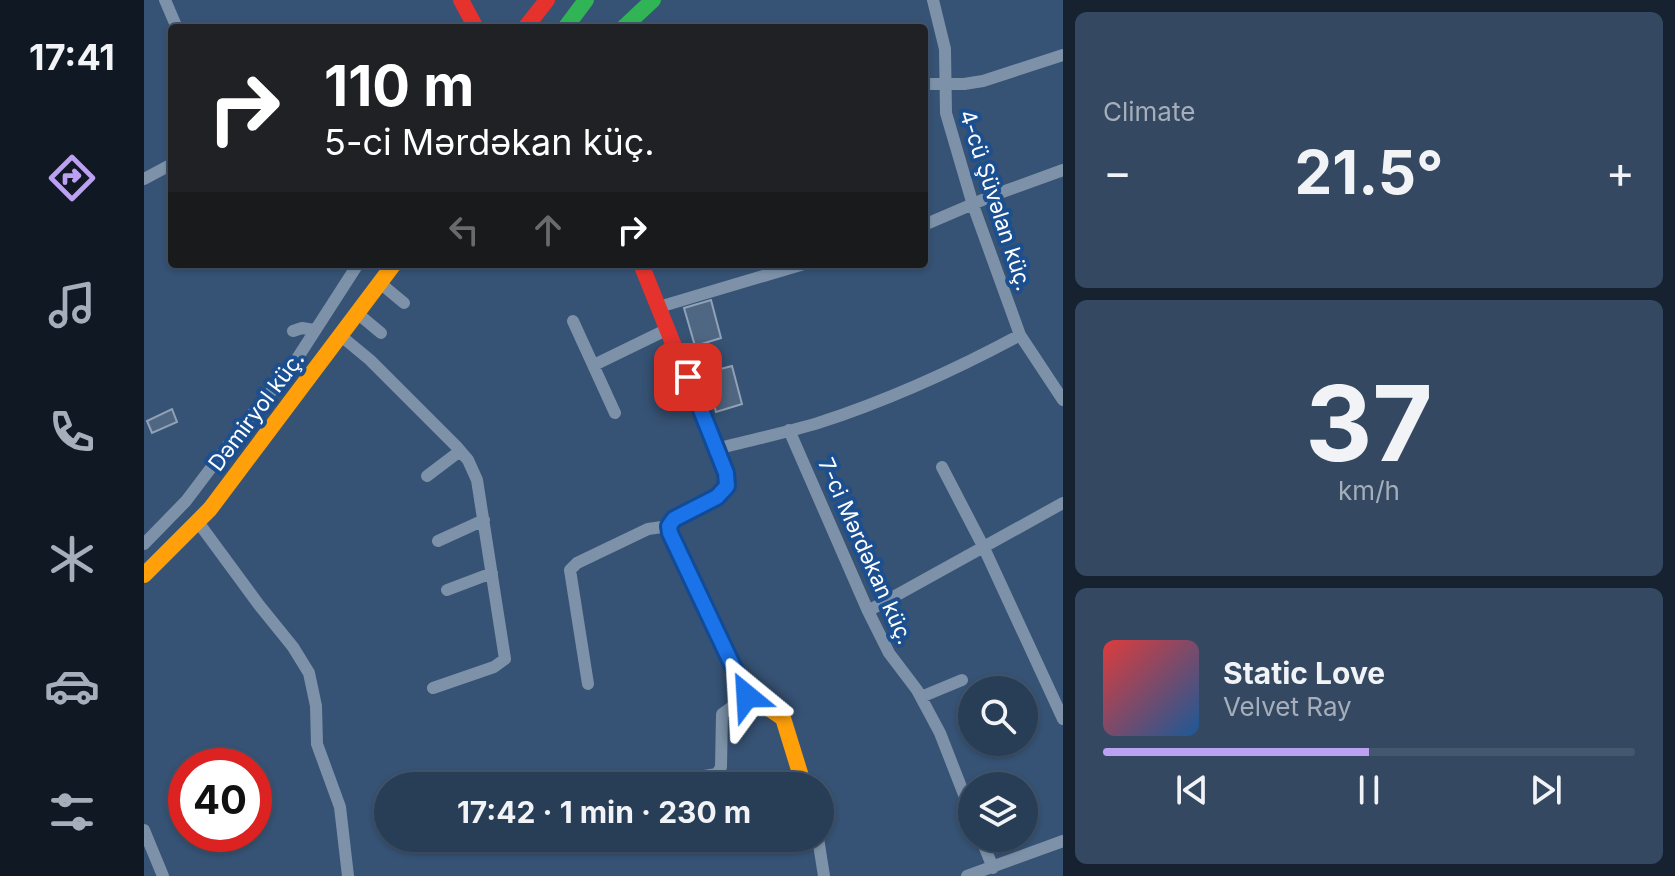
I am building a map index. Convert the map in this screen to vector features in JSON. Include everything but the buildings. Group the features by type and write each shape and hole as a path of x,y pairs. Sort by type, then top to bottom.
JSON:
{"main road":[{"path":"461,0 474,24"},
{"path":"528,24 547,0"},
{"path":"568,24 586,0"},
{"path":"575,24 593,0"},
{"path":"627,24 653,0"},
{"path":"144,567 204,506 384,268"},
{"name":"Dəmiryol küç.","path":"144,575 198,522 391,268"},
{"path":"643,268 728,480 725,491 678,516 669,526 671,536 747,696 776,710 783,718 800,772"}],"street":[{"path":"165,0 175,24"},
{"name":"4-cü Şüvəlan küç.","path":"933,0 945,49 946,113 973,205 1020,335 1063,400"},
{"path":"928,84 983,81 1063,55"},
{"path":"144,179 168,166"},
{"path":"928,223 1063,170"},
{"name":"Dəmiryol küç.","path":"144,544 186,501 238,430 291,368 355,268"},
{"path":"659,307 791,268"},
{"path":"380,283 404,303"},
{"path":"357,313 381,333"},
{"path":"573,321 615,413"},
{"path":"293,331 302,328 314,330"},
{"path":"594,365 668,329"},
{"path":"717,449 843,414 927,383 1020,335"},
{"path":"341,336 370,360 460,451 477,480 505,659 494,667 433,688"},
{"name":"7-ci Mərdəkan küç.","path":"789,430 868,611 889,653 921,697 940,733 958,779"},
{"path":"427,476 460,451"},
{"path":"942,467 984,548 1063,719"},
{"path":"868,611 1063,503"},
{"path":"438,541 484,520"},
{"path":"198,522 293,647 309,673 316,706 317,744 340,807 348,876"},
{"path":"588,684 570,570 577,563 648,529 669,526"},
{"path":"447,590 492,573"},
{"path":"921,697 958,682"},
{"path":"718,772 721,767 722,714 747,696"},
{"path":"144,830 163,876"},
{"path":"967,876 1063,841"},
{"path":"820,852 824,876"},
{"path":"987,852 993,868"}],"traffic: fast":[{"path":"568,24 586,0"},
{"path":"627,24 653,0"}],"traffic: slow":[{"path":"144,575 210,509 391,268"},
{"path":"712,500 674,519 669,526 670,533 743,691 783,718 800,772"}],"traffic: jam":[{"path":"461,0 474,24"},
{"path":"528,24 547,0"},
{"path":"643,268 728,480 721,494 712,500"}],"route":[{"path":"688,377 728,480 725,491 717,497 674,519 669,526 670,533 747,696"}]}
